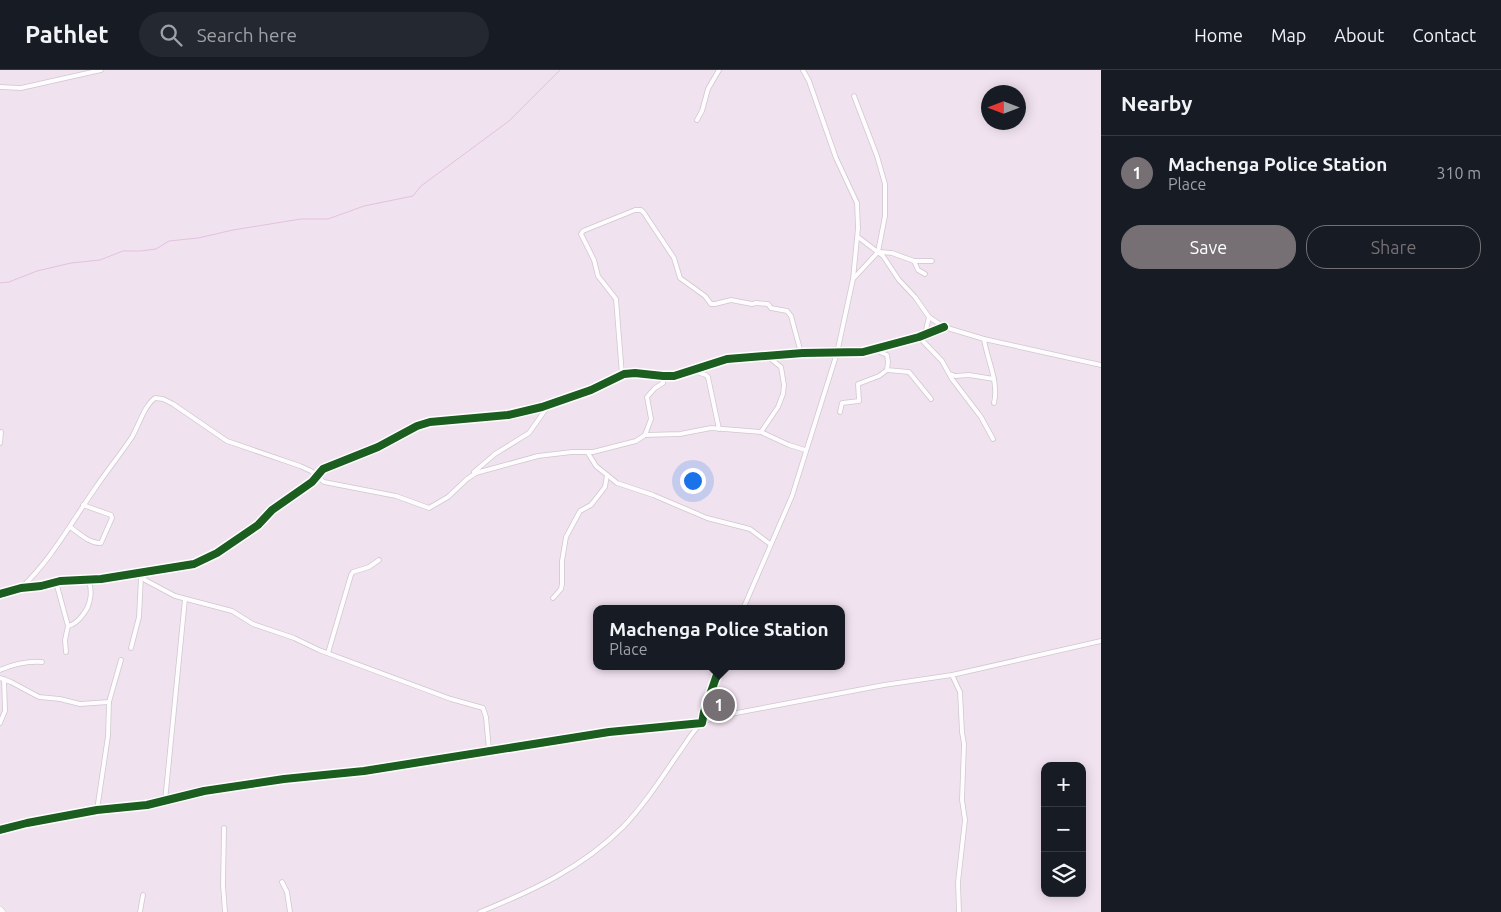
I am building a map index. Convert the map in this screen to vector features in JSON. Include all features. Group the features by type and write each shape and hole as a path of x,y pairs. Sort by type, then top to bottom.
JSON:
{"street":[{"path":"74,76 76,70"},
{"path":"0,87 22,88 101,70"},
{"path":"697,120 708,89 719,70"},
{"path":"745,605 792,496 837,353 853,279 858,237 857,203 836,158 809,81 803,70"},
{"path":"853,279 878,252 885,216 884,177 854,96"},
{"path":"622,375 616,299 598,276 594,260 581,234 583,231 635,210 641,210 644,213 674,258 680,278 705,296 711,304 731,300 752,304 768,304 771,308 787,311 791,316 801,353"},
{"path":"858,237 883,256 899,280 915,297 929,317 944,327 984,339 1101,365"},
{"path":"878,252 892,253 914,261 932,260"},
{"path":"914,261 918,270 925,274"},
{"path":"925,334 929,317"},
{"path":"0,594 56,582 141,574 194,564 217,553 258,525 272,510 312,482 327,467 378,447 417,426 430,422 508,415 548,406 591,390 622,375 635,373 674,376 727,359 801,353 856,353 875,350 919,337 944,327"},
{"path":"919,337 942,361 981,417 993,439"},
{"path":"984,339 987,358 994,379 996,392 994,403"},
{"path":"875,350 887,355 887,370"},
{"path":"761,432 778,407 784,385 781,367 768,356"},
{"path":"691,370 708,377 719,429"},
{"path":"840,412 842,403 858,401 858,384 879,376 887,370 909,372 931,400"},
{"path":"949,373 955,376 969,375 994,379"},
{"path":"471,475 538,456 588,452 636,441 645,435 651,418 647,397 655,388 663,383 663,376"},
{"path":"21,588 33,576 70,527 83,505 132,437 148,406 155,398 174,404 227,441 300,466 311,471 324,482 396,496 429,508 448,497 495,454 529,433 548,406"},
{"path":"645,435 662,436 704,429 761,432 789,446 805,450"},
{"path":"0,443 2,432"},
{"path":"588,452 596,466 617,483 653,495 708,518 750,529 770,544"},
{"path":"553,598 561,589 562,561 566,537 580,511 591,504 605,487 607,475"},
{"path":"70,527 89,540 101,543 112,518 111,515 83,505"},
{"path":"328,653 351,575 379,560"},
{"path":"141,574 145,580 162,590 185,599 232,611 253,624 452,699 484,709 489,750"},
{"path":"131,648 139,617 141,574"},
{"path":"68,626 76,623 89,605 91,593 89,579"},
{"path":"56,582 68,626 65,640 66,652"},
{"path":"165,801 185,599"},
{"path":"0,830 97,810 132,807 204,791 275,780 364,771 609,732 702,723 715,717 884,685 952,675 1101,641"},
{"path":"97,810 108,736 109,702 121,660"},
{"path":"0,670 31,661 42,662"},
{"path":"480,912 524,894 576,866 623,827 702,723 719,670"},
{"path":"952,675 960,692 964,744 962,800 965,820 958,882 958,912"},
{"path":"2,679 40,697 80,704 109,702"},
{"path":"0,722 5,711 2,679"},
{"path":"224,828 223,885 225,912"},
{"path":"282,882 287,892 290,912"},
{"path":"140,912 143,895"}],"shaded area":[{"path":"0,70 1101,70 1101,912 0,912"}],"waterway":[{"path":"0,283 9,282 37,271 71,263 100,260 123,251 156,249 169,241 198,238 233,230 301,219 328,219 364,206 413,196 421,186 509,121 560,70"}],"cycle path":[{"path":"0,594 60,581 101,579 194,564 217,553 258,525 272,510 312,482 323,469 378,447 417,426 430,422 508,415 542,407 591,390 624,374 674,376 727,359 803,353 863,352 919,337 944,327"},
{"path":"0,830 97,810 147,805 204,791 284,779 364,771 609,732 702,723 719,670"}],"place":[{"name":"Machenga Police Station","path":"719,705"}]}
